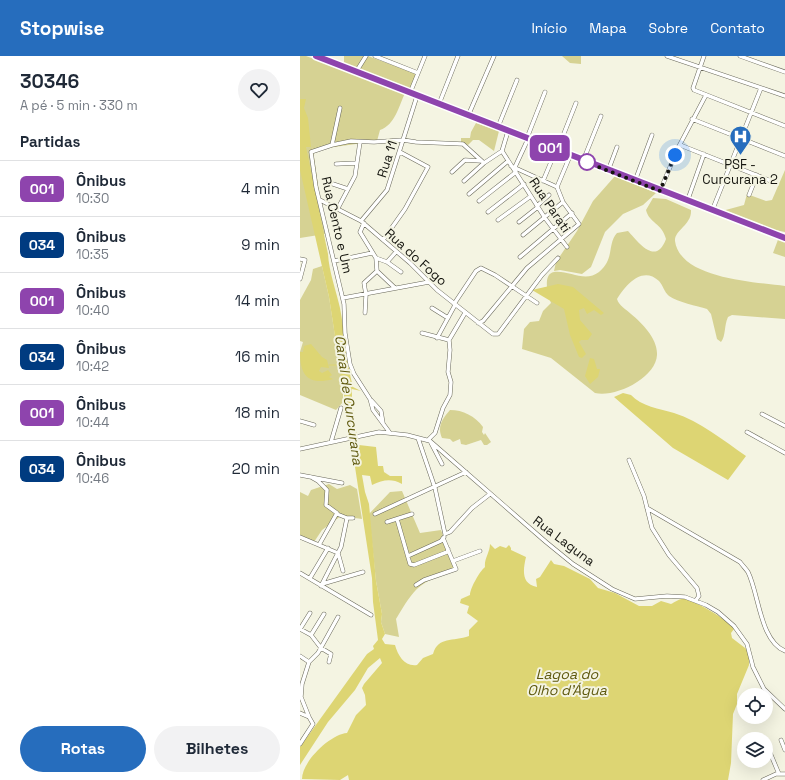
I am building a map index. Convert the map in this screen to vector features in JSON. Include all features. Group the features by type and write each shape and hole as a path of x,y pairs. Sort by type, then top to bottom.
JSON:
{"main road":[{"path":"316,56 686,202 785,238"}],"street":[{"path":"356,72 366,56"},
{"path":"375,56 418,73"},
{"path":"410,93 425,56"},
{"path":"439,104 458,56"},
{"path":"468,116 494,56"},
{"path":"667,56 785,96"},
{"path":"704,56 692,88 752,114 785,126"},
{"path":"740,56 785,72"},
{"path":"498,127 518,80"},
{"path":"712,211 752,114 761,88"},
{"path":"545,92 528,139 513,166 557,187"},
{"path":"660,191 692,119 706,95"},
{"name":"Rua 11","path":"362,222 387,190 417,96"},
{"path":"544,181 576,103"},
{"path":"340,108 332,144 344,142 403,140 422,143 463,144 483,162"},
{"path":"583,161 601,116"},
{"path":"692,119 785,156"},
{"path":"464,181 483,162 502,151 508,131"},
{"path":"635,181 652,135"},
{"path":"338,208 355,176 360,142"},
{"name":"Rua Cento e Um","path":"332,144 312,151 320,200 343,298 345,333 350,364 354,374 370,399 381,411 383,425 390,433"},
{"path":"680,145 776,183"},
{"path":"608,171 617,147"},
{"name":"Rua Parati","path":"502,151 513,166 544,218 567,247"},
{"path":"383,240 405,209 428,167 400,152"},
{"path":"686,202 704,154"},
{"path":"478,323 482,321 511,285 532,263 579,223 562,202 557,187 570,156"},
{"path":"452,172 465,160 483,162"},
{"path":"469,194 508,161"},
{"path":"336,164 358,163"},
{"path":"479,201 516,172"},
{"path":"749,195 757,175"},
{"path":"333,184 348,189"},
{"path":"488,212 524,184"},
{"path":"519,222 549,195"},
{"path":"498,220 531,196"},
{"name":"Rua do Fogo","path":"320,200 338,208 362,222 455,305 496,335 526,296"},
{"path":"523,235 562,202"},
{"path":"520,257 572,213"},
{"path":"362,222 360,232 372,253 376,258 387,262 401,272"},
{"path":"387,262 396,252"},
{"path":"334,260 372,253"},
{"path":"376,258 377,271 395,288"},
{"path":"526,296 542,275 558,258"},
{"path":"300,259 305,260 300,279"},
{"path":"437,338 455,305 476,271 480,268 488,271 511,285 537,303"},
{"path":"365,313 366,293 364,283 377,271"},
{"path":"343,298 429,282"},
{"path":"432,308 448,318"},
{"path":"442,464 429,440 435,433 443,408 450,395 452,382 448,372 450,350 449,340 465,313"},
{"path":"422,333 449,340"},
{"path":"332,442 341,408"},
{"path":"762,414 785,426"},
{"path":"300,421 314,425"},
{"name":"Rua Laguna","path":"300,449 358,438 379,432 429,440 573,564 619,593 635,599 676,595 696,600 718,612 734,626 750,651 753,667 764,689 785,709"},
{"path":"747,432 785,453"},
{"path":"416,584 456,569 444,538 445,534 435,488 418,438"},
{"path":"628,460 644,496 652,528 669,555 697,588 699,596 696,600"},
{"path":"375,514 435,488 466,472"},
{"path":"300,476 342,484"},
{"path":"311,477 318,480 327,490 326,505 337,514 347,518 353,518"},
{"path":"445,534 450,532 472,508 490,494"},
{"path":"647,508 740,562 748,573 765,626 775,643 785,651"},
{"path":"320,545 337,514"},
{"path":"387,522 412,514"},
{"path":"321,585 344,539 347,518"},
{"path":"397,519 410,564 414,565 447,552 448,549"},
{"path":"300,537 338,553 343,571"},
{"path":"408,556 444,538"},
{"path":"310,578 328,548"},
{"path":"453,561 480,550"},
{"path":"321,585 363,572"},
{"path":"300,573 371,615"},
{"path":"310,613 300,629 311,635 321,648 331,654 329,662"},
{"path":"311,635 324,614"},
{"path":"300,744 313,725 309,718 301,694 309,662 317,655 338,617"},
{"path":"300,656 309,662"},
{"path":"300,712 309,718"},
{"path":"781,740 785,750"},
{"path":"773,760 779,774"},
{"path":"763,780 776,774 785,774"}],"shaded area":[{"path":"300,56 306,56 405,93 393,120 385,128 380,130 377,141 313,150 325,234 300,238"},
{"path":"344,56 365,56 355,69 344,64"},
{"path":"368,56 417,74 409,91 358,71"},
{"path":"562,56 581,56 581,64 570,63"},
{"path":"476,123 499,131 494,151 479,140 473,140 468,145 461,142 461,138 470,138 471,132"},
{"path":"785,170 785,232 761,227 722,211 744,205 747,194 766,201 772,200"},
{"path":"615,176 656,193 643,205 623,214 605,232 591,267 582,274 560,270 554,271 556,262 577,231 593,201"},
{"path":"653,198 666,199 691,210 689,220 675,237 680,254 690,264 704,271 721,276 756,283 785,286 785,319 732,315 728,317 724,337 721,342 717,339 711,314 707,309 673,298 667,294 662,284 653,277 646,275 640,276 629,283 617,299 621,306 644,327 652,337 657,349 655,363 650,371 642,378 623,389 603,394 595,393 551,358 522,349 524,329 530,322 539,321 543,311 551,303 547,286 548,277 550,274 560,272 588,276 599,272 607,262 612,242 617,233 628,231 647,250 657,251 662,247 666,239 664,234 659,226 650,218 646,210"},
{"path":"779,237 785,240 785,257 773,253"},
{"path":"322,266 329,297 343,387 343,402 336,410 300,395 300,352 303,342 300,341 300,300 311,280 313,269"},
{"path":"450,410 464,412 476,420 483,427 482,432 484,435 485,433 491,442 484,445 481,440 466,445 461,444 460,439 453,442 450,439 442,438 440,430 441,423"},
{"path":"329,484 337,489 350,485 357,489 362,519 341,516 322,530 314,542 300,536 300,492 308,496 311,490"},
{"path":"402,491 420,533 441,530 456,570 433,578 419,587 408,599 396,619 399,637 385,634 381,622 382,614 376,581 369,514 390,492"}],"water":[{"name":"Lagoa do Olho d'Água","path":"300,99 306,99 304,108 308,118 311,147 306,147 330,268 340,308 353,387 361,391 352,389 352,403 357,443 359,445 376,447 378,466 383,466 384,472 390,476 402,476 402,484 387,480 372,485 370,476 362,475 369,504 376,581 382,614 381,622 385,634 382,639 385,644 395,645 403,660 409,664 417,665 423,658 433,654 438,644 447,640 469,636 469,630 478,621 467,613 469,606 460,603 461,599 470,595 476,580 485,567 485,561 490,544 495,549 500,546 506,548 509,545 511,550 526,557 524,576 528,583 537,587 536,579 540,577 551,560 554,564 564,566 590,579 598,588 615,593 639,606 652,606 661,601 671,604 681,599 686,599 697,603 731,625 734,629 731,633 732,638 749,651 749,665 739,688 737,688 737,704 733,714 731,763 728,780 349,780 348,775 340,780 302,779 303,772 307,764 318,750 333,738 347,733 356,715 366,705 365,695 362,688 364,684 382,663 380,658 368,668 355,690 328,722 300,765 300,747 367,654 374,649 373,646 378,640 373,602 372,578 329,297 300,170"},
{"path":"558,284 573,287 604,313 601,315 594,310 587,314 584,308 579,310 580,320 592,334 588,340 581,340 579,342 586,354 582,358 579,357 570,335 564,309 532,290"},
{"path":"311,344 322,357 327,360 329,368 321,367 319,371 322,373 328,370 332,375 329,377 333,379 317,381 307,377 300,360 300,352 303,352 304,346"},
{"path":"590,358 594,359 597,369 600,369 598,377 590,384 585,376"},
{"path":"623,393 631,395 635,399 645,404 693,421 712,432 746,456 728,480 673,448 614,397"}],"waterway":[{"name":"Canal de Curcurana","path":"329,365 339,365"}],"bus line":[{"name":"001","path":"316,56 660,191 785,238"}],"place":[{"name":"PSF - Curcurana 2","path":"740,156"}],"route":[{"path":"587,162 583,161 660,191 675,155"}]}
